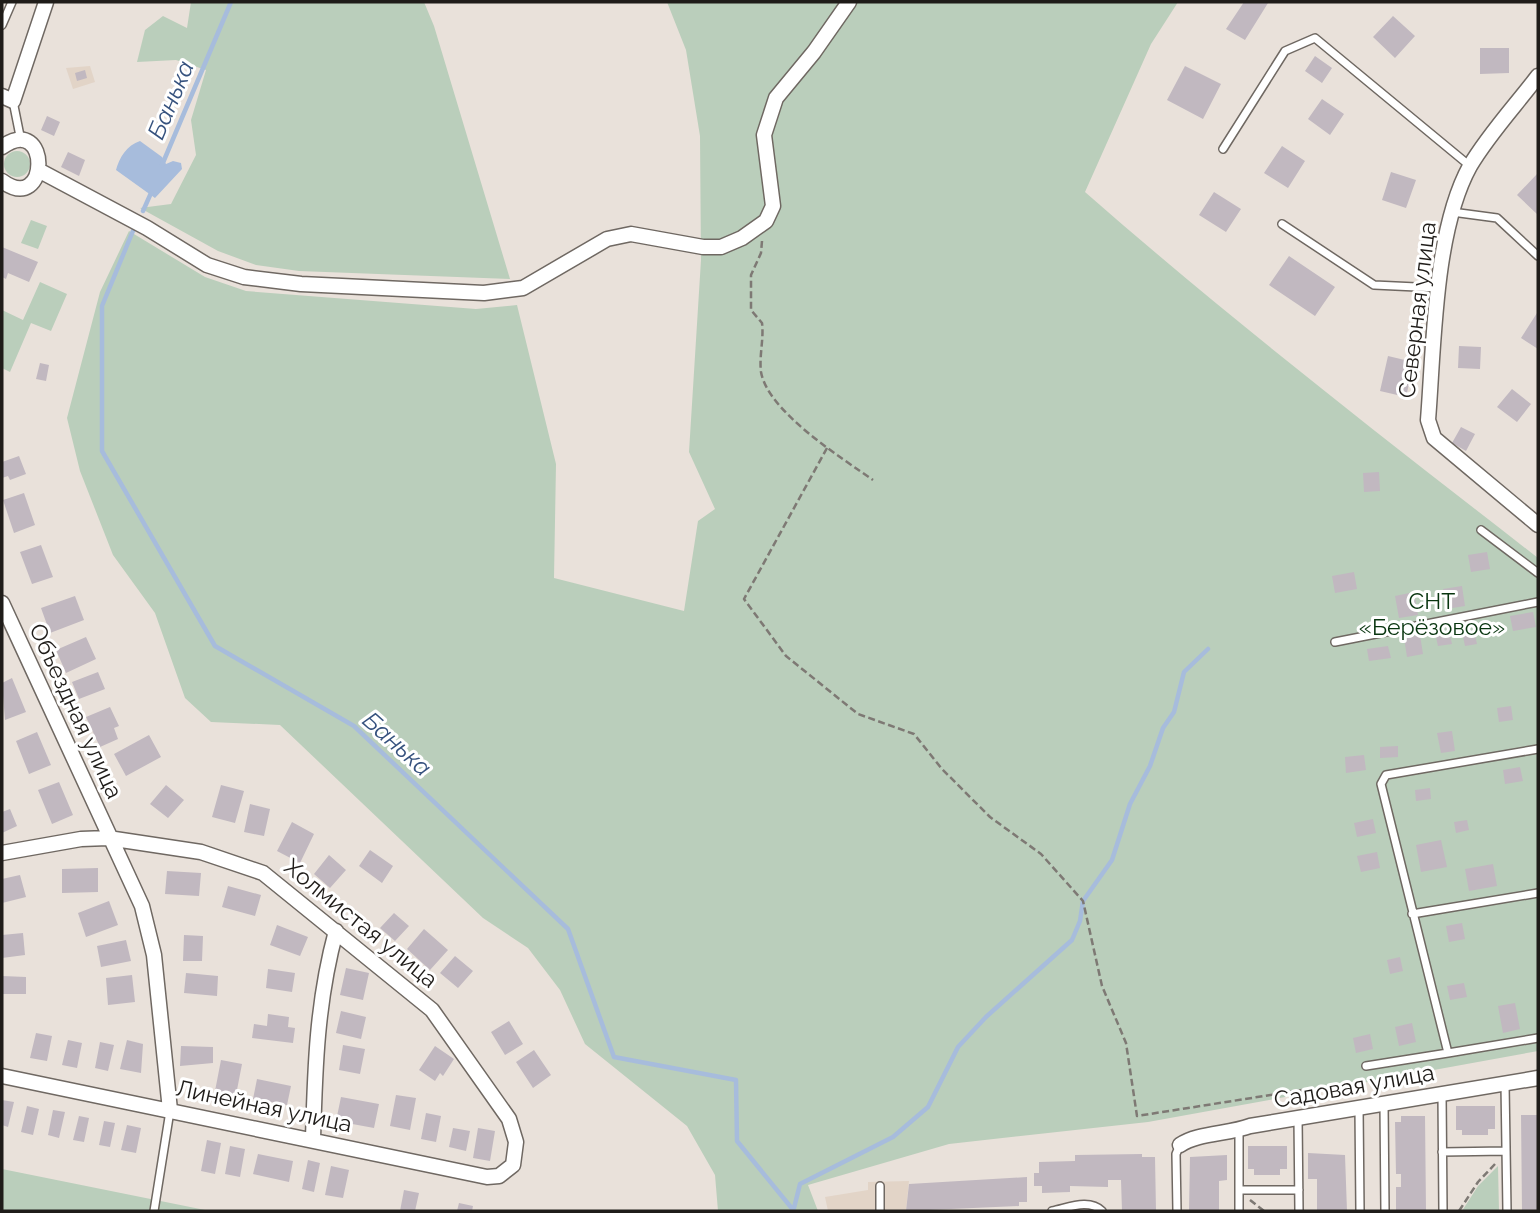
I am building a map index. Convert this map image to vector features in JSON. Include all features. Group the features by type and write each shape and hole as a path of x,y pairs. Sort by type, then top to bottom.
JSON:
{"street":[{"path":"8,99 46,2"},
{"path":"40,171 147,228 207,265 244,277 301,284 484,293 523,288 607,239 631,234 703,247 721,247 757,229 766,221 773,206 764,135 776,98 814,52 849,2"},
{"name":"Северная улица","path":"1538,76 1470,166 1452,212 1439,288 1428,420 1434,438 1538,525"},
{"path":"2,147 21,141 37,151 40,171 35,179 25,186 11,186 2,181"},
{"name":"Объездная улица","path":"2,603 108,838 142,906 154,955 170,1110"},
{"name":"Холмистая улица","path":"2,853 81,839 108,838 201,852 263,873 432,1010 468,1056 509,1119 516,1142 513,1165"},
{"path":"313,1139 318,1014 323,980 336,930"},
{"name":"Линейная улица","path":"2,1076 487,1177 499,1176 513,1165"},
{"name":"Садовая улица","path":"1180,1145 1188,1140 1298,1118 1538,1078"}],"lane":[{"path":"2,25 12,2"},
{"path":"1223,149 1284,51 1315,38 1470,166"},
{"path":"8,99 21,141"},
{"path":"1452,212 1497,218 1538,256"},
{"path":"1282,224 1374,285 1439,288"},
{"path":"1481,530 1538,573"},
{"path":"1335,642 1538,602"},
{"path":"1448,1053 1412,914 1381,783 1382,777 1538,749"},
{"path":"1412,914 1538,893"},
{"path":"1366,1066 1538,1038"},
{"path":"1505,1083 1507,1211"},
{"path":"1441,1094 1443,1211"},
{"path":"1384,1104 1385,1211"},
{"path":"154,1211 170,1110"},
{"path":"1352,1110 1360,1211"},
{"path":"1298,1118 1299,1211"},
{"path":"1239,1130 1239,1211"},
{"path":"1177,1211 1176,1154 1180,1145"},
{"path":"1442,1152 1506,1154"},
{"path":"880,1186 880,1211"},
{"path":"1239,1190 1298,1190"},
{"path":"1052,1211 1083,1204 1098,1206 1102,1211"}],"path":[{"path":"757,229 762,238 761,253 751,275 751,310 762,323 761,375 778,403 827,448 873,480"},
{"path":"827,448 744,599 786,656 858,714 914,734 942,769 990,817 1041,854 1083,901 1102,986 1126,1043 1137,1116 1334,1085 1352,1110"},
{"path":"1459,1211 1478,1181 1506,1154"}],"shaded area":[{"path":"90,66 95,82 73,89 66,68"},
{"path":"909,1181 906,1211 828,1211 825,1197 868,1190 868,1182"}],"green space":[{"path":"191,2 424,2 434,26 510,279 299,271 256,265 218,251 140,208 171,204 196,155 191,120 206,70 176,60 137,62 145,30 163,16 187,28"},
{"name":"СНТ «Берёзовое»","path":"667,2 1178,2 1151,44 1085,192 1252,333 1538,558 1538,1051 1148,1122 949,1144 808,1185 818,1211 718,1211 715,1175 687,1126 585,1044 560,990 528,948 483,918 280,725 211,722 185,698 155,613 113,555 80,471 67,418 100,292 129,231 205,277 246,291 476,309 517,305 556,464 554,578 684,611 698,521 715,509 689,452 701,260 700,136 686,50"},
{"path":"17,151 26,155 30,164 26,173 17,177 8,173 4,164 8,155"},
{"path":"31,220 47,226 38,249 21,243"},
{"path":"40,282 67,294 51,331 31,323 10,372 2,368 2,310 23,320"},
{"path":"1498,1166 1499,1211 1462,1211 1478,1186"},
{"path":"2,1169 210,1211 2,1211"}],"water":[{"path":"140,141 162,157 166,164 173,161 181,163 182,169 155,198 116,170 124,152"}],"building":[{"path":"1244,2 1268,3 1245,40 1226,29"},
{"path":"1393,16 1415,36 1395,58 1373,37"},
{"path":"1480,48 1509,48 1509,73 1480,74"},
{"path":"1315,56 1332,68 1322,83 1305,71"},
{"path":"1185,66 1221,84 1203,119 1167,100"},
{"path":"85,70 87,78 77,81 75,73"},
{"path":"1322,99 1344,114 1330,135 1308,119"},
{"path":"47,116 60,122 54,136 41,130"},
{"path":"1282,146 1305,161 1288,188 1264,173"},
{"path":"68,152 85,160 79,176 61,167"},
{"path":"1391,172 1416,180 1406,208 1382,200"},
{"path":"1538,175 1538,215 1517,195"},
{"path":"1214,192 1241,209 1226,232 1199,215"},
{"path":"2,247 38,262 29,282 8,273 6,279 2,277"},
{"path":"1289,256 1335,287 1315,316 1269,285"},
{"path":"1538,314 1538,349 1521,338"},
{"path":"1459,346 1481,347 1480,369 1458,368"},
{"path":"1388,356 1409,361 1405,378 1410,379 1406,397 1380,391"},
{"path":"40,363 49,365 46,381 36,379"},
{"path":"1512,389 1531,404 1517,422 1497,407"},
{"path":"1461,427 1475,434 1466,451 1452,443"},
{"path":"19,456 26,474 10,480 8,476 2,478 2,462"},
{"path":"1379,472 1380,491 1364,492 1363,473"},
{"path":"24,493 35,525 14,533 3,500"},
{"path":"41,545 53,577 32,584 20,552"},
{"path":"1487,552 1490,569 1471,572 1468,555"},
{"path":"1354,572 1357,589 1335,593 1332,576"},
{"path":"1462,586 1465,606 1446,609 1443,589"},
{"path":"1414,592 1418,615 1399,618 1395,596"},
{"path":"75,596 84,620 50,633 41,608"},
{"path":"1533,612 1536,627 1513,631 1510,616"},
{"path":"1449,630 1452,644 1438,646 1435,633"},
{"path":"1474,630 1477,644 1465,646 1462,632"},
{"path":"1420,635 1423,654 1407,657 1404,638"},
{"path":"86,637 96,659 66,673 56,650"},
{"path":"1388,646 1391,658 1369,661 1367,649"},
{"path":"98,672 105,689 79,699 72,682"},
{"path":"12,678 26,712 5,720 2,683"},
{"path":"1511,706 1513,720 1499,722 1497,708"},
{"path":"110,707 119,726 114,728 118,739 100,747 86,717"},
{"path":"1452,731 1455,751 1441,753 1437,733"},
{"path":"37,732 51,765 29,774 16,741"},
{"path":"149,735 161,757 126,776 114,754"},
{"path":"1398,746 1398,757 1380,758 1380,747"},
{"path":"1364,755 1366,770 1346,773 1345,757"},
{"path":"1520,767 1523,781 1505,784 1503,770"},
{"path":"59,782 73,815 52,824 38,790"},
{"path":"166,785 184,800 168,818 150,804"},
{"path":"221,785 244,791 235,823 212,817"},
{"path":"1430,788 1431,799 1416,801 1415,790"},
{"path":"250,804 270,809 264,836 244,832"},
{"path":"10,809 17,826 2,833 2,812"},
{"path":"1373,819 1376,833 1357,837 1354,823"},
{"path":"1467,820 1469,830 1456,833 1454,822"},
{"path":"292,822 314,834 300,863 277,851"},
{"path":"1441,840 1447,867 1421,872 1416,845"},
{"path":"370,850 393,866 382,883 359,866"},
{"path":"1377,852 1380,868 1361,872 1357,856"},
{"path":"329,855 346,870 330,888 314,874"},
{"path":"1493,864 1497,886 1469,891 1465,869"},
{"path":"98,868 98,892 62,893 62,869"},
{"path":"167,871 201,873 199,896 165,894"},
{"path":"20,875 26,897 2,903 2,879"},
{"path":"228,886 261,895 255,916 222,907"},
{"path":"109,901 118,925 86,937 78,913"},
{"path":"394,913 409,926 395,941 380,928"},
{"path":"1462,923 1465,939 1449,942 1446,926"},
{"path":"277,925 308,937 300,956 270,945"},
{"path":"424,929 448,950 430,970 407,949"},
{"path":"23,933 25,955 2,958 2,935"},
{"path":"184,935 203,936 202,961 183,961"},
{"path":"126,940 131,961 101,967 97,946"},
{"path":"455,956 473,971 458,988 440,973"},
{"path":"1400,957 1403,971 1390,974 1387,960"},
{"path":"346,968 369,973 363,1000 340,995"},
{"path":"268,969 295,973 292,992 266,988"},
{"path":"186,973 218,976 217,996 184,993"},
{"path":"132,975 135,1002 108,1005 106,978"},
{"path":"2,976 26,977 26,994 2,994"},
{"path":"1464,983 1467,997 1450,1000 1447,986"},
{"path":"1515,1003 1520,1029 1503,1033 1498,1006"},
{"path":"341,1011 366,1017 361,1039 336,1033"},
{"path":"268,1014 289,1017 288,1027 295,1028 293,1043 252,1038 254,1024 267,1026"},
{"path":"509,1021 523,1044 505,1055 491,1032"},
{"path":"1412,1023 1416,1042 1399,1046 1395,1027"},
{"path":"36,1033 52,1036 47,1061 30,1058"},
{"path":"1370,1034 1373,1049 1356,1053 1353,1038"},
{"path":"68,1040 82,1043 77,1068 62,1065"},
{"path":"127,1040 143,1044 141,1073 120,1069"},
{"path":"100,1042 114,1045 108,1071 95,1068"},
{"path":"343,1045 365,1049 360,1074 339,1070"},
{"path":"181,1046 213,1047 213,1063 180,1066"},
{"path":"435,1046 454,1059 443,1076 440,1073 435,1081 419,1070"},
{"path":"534,1050 551,1075 533,1088 516,1062"},
{"path":"221,1060 242,1064 236,1095 215,1091"},
{"path":"257,1079 291,1086 287,1105 253,1099"},
{"path":"396,1095 416,1098 410,1130 390,1126"},
{"path":"341,1097 379,1104 374,1128 336,1121"},
{"path":"2,1100 14,1102 8,1127 2,1125"},
{"path":"27,1106 39,1109 33,1135 21,1132"},
{"path":"1456,1106 1495,1106 1495,1129 1488,1129 1488,1135 1462,1135 1462,1130 1456,1130"},
{"path":"53,1110 65,1112 59,1138 48,1135"},
{"path":"426,1113 441,1116 436,1142 421,1139"},
{"path":"1521,1115 1538,1115 1538,1211 1522,1211"},
{"path":"79,1116 89,1118 84,1142 73,1140"},
{"path":"1401,1116 1425,1116 1426,1211 1396,1211 1396,1187 1401,1187 1401,1174 1396,1174 1395,1122 1401,1122"},
{"path":"104,1121 115,1123 110,1147 99,1145"},
{"path":"127,1125 141,1128 136,1153 121,1150"},
{"path":"453,1128 470,1131 466,1151 449,1147"},
{"path":"478,1128 495,1131 490,1161 473,1158"},
{"path":"207,1140 221,1143 215,1174 201,1171"},
{"path":"230,1146 245,1149 240,1177 225,1174"},
{"path":"1248,1146 1287,1146 1287,1169 1280,1169 1280,1175 1254,1175 1254,1169 1248,1169"},
{"path":"1308,1153 1345,1155 1347,1211 1317,1211 1317,1179 1308,1179"},
{"path":"258,1154 293,1161 289,1182 253,1174"},
{"path":"1142,1154 1142,1157 1155,1157 1156,1211 1122,1211 1121,1180 1108,1180 1108,1187 1070,1186 1070,1192 1042,1193 1042,1186 1034,1186 1034,1173 1039,1173 1039,1162 1075,1161 1075,1155"},
{"path":"1227,1155 1227,1180 1219,1181 1219,1211 1189,1211 1190,1157"},
{"path":"308,1160 320,1163 314,1192 302,1189"},
{"path":"331,1166 349,1170 343,1198 325,1195"},
{"path":"1027,1177 1027,1202 1019,1202 1019,1206 906,1211 909,1184"},
{"path":"404,1190 419,1193 415,1211 400,1211"},
{"path":"459,1203 473,1206 472,1211 457,1211"}],"waterway":[{"name":"Банька","path":"162,165 231,2"},
{"name":"Банька","path":"143,211 151,193"},
{"name":"Банька","path":"135,226 102,306 102,451 215,646 354,726 568,929 614,1057 736,1080 737,1141 794,1211"},
{"path":"794,1208 800,1184 893,1137 928,1107 958,1047 986,1017 1072,940 1080,921 1083,901 1112,860 1130,804 1150,766 1163,728 1174,712 1184,672 1208,649"}]}
